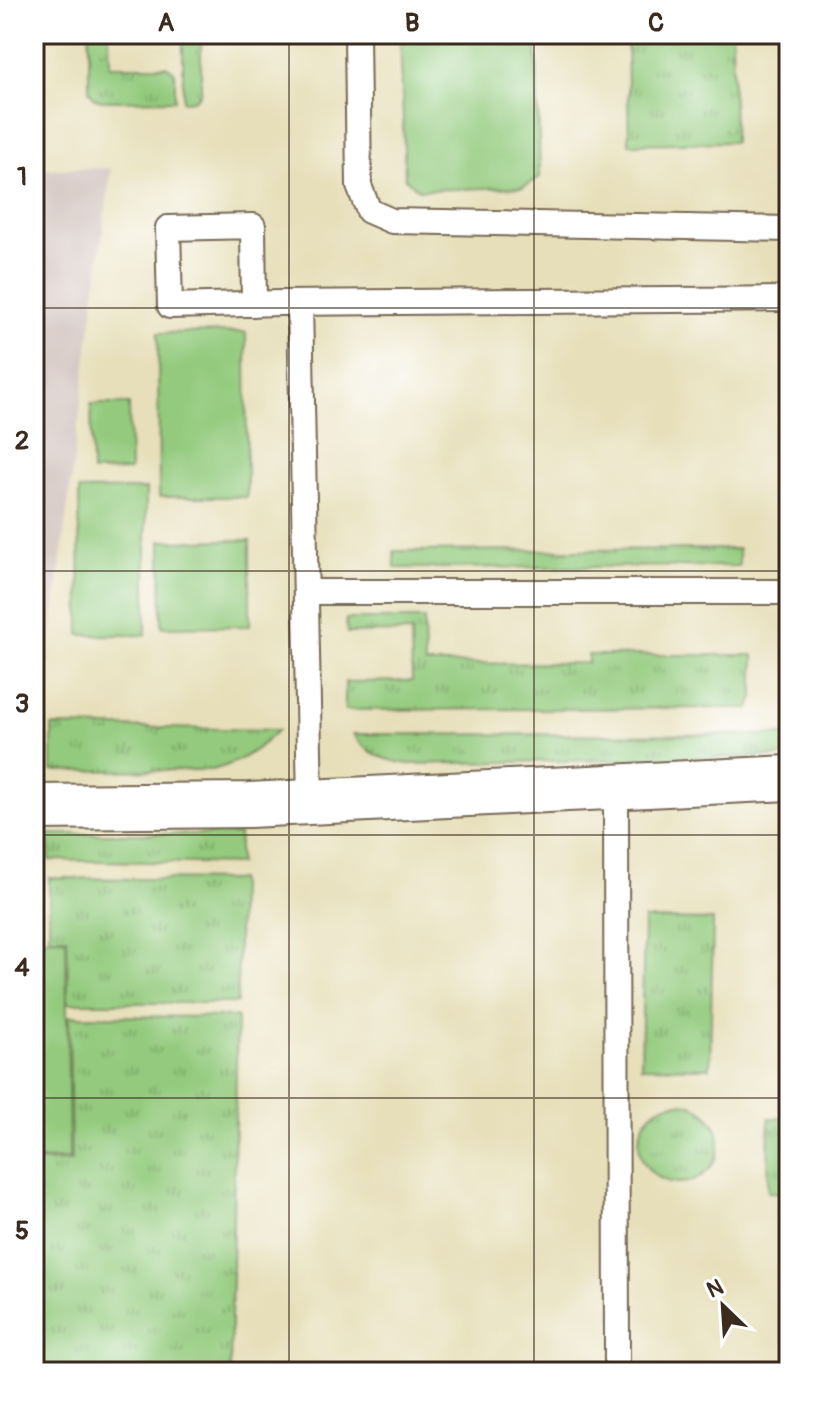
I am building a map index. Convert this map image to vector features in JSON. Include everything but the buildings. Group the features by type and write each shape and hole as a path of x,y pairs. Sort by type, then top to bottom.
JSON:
{"street":[{"path":"34,807 249,805 789,778"}],"lane":[{"path":"357,34 359,186 369,211 392,221 789,229"},
{"path":"254,304 253,226 168,228 170,306 789,299"},
{"path":"300,303 310,802"},
{"path":"306,592 789,592"},
{"path":"616,787 617,1372"}],"shaded area":[{"path":"111,168 44,691 34,690 34,169"}],"green space":[{"path":"89,34 109,34 110,66 166,66 175,72 175,100 102,101 94,98 89,90"},
{"path":"183,34 201,34 201,91 196,98 186,101 183,101"},
{"path":"400,34 536,34 540,177 523,187 419,190 405,178"},
{"path":"627,34 732,34 734,142 629,144"},
{"path":"246,332 247,497 159,497 158,333"},
{"path":"91,404 129,404 130,471 92,472"},
{"path":"146,489 146,635 80,635 79,490"},
{"path":"250,540 250,626 162,627 161,541"},
{"path":"739,549 739,566 395,568 394,551"},
{"path":"346,619 424,619 425,664 588,663 588,655 754,655 754,697 750,708 345,710 345,682 412,681 411,632 347,633"},
{"path":"52,726 278,730 248,755 211,770 52,771"},
{"path":"353,734 789,735 789,756 409,764 378,755 364,747"},
{"path":"49,834 239,834 239,864 49,860"},
{"path":"49,878 239,880 237,1003 68,1003 67,937 49,937"},
{"path":"644,919 713,920 710,1068 641,1067"},
{"path":"66,938 69,1159 34,1160 34,939"},
{"path":"69,1016 237,1017 230,1372 34,1372 34,1162 71,1161"},
{"path":"679,1103 694,1106 707,1115 716,1128 719,1143 716,1158 707,1171 694,1180 679,1183 664,1180 651,1171 642,1158 639,1143 642,1128 651,1115 664,1106"},
{"path":"769,1118 789,1118 789,1193 768,1192"}]}
